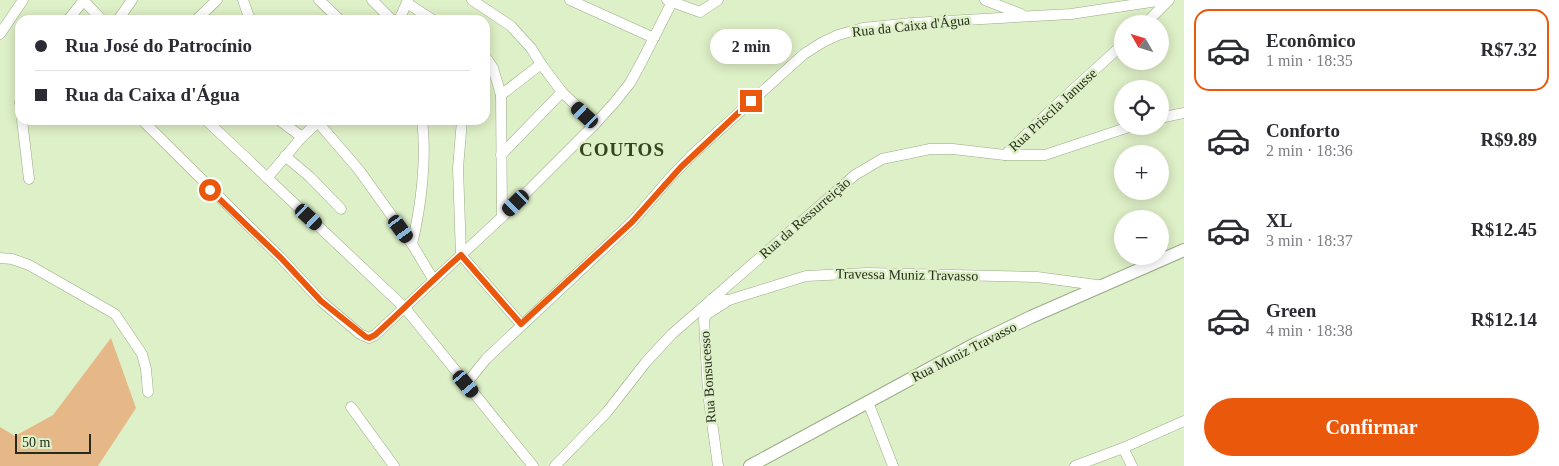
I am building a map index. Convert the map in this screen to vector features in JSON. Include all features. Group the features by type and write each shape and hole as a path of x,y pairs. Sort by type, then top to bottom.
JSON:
{"street":[{"path":"0,34 23,0"},
{"path":"72,15 84,0 98,15"},
{"path":"122,15 132,0"},
{"path":"201,15 217,0"},
{"path":"243,0 248,15"},
{"path":"319,0 335,15"},
{"path":"372,0 387,15"},
{"path":"472,0 511,26 532,48 541,64 562,92 595,124"},
{"path":"570,0 654,38"},
{"path":"147,125 281,258 321,301 369,338 375,335 405,308 433,279 502,217 615,102 630,83 654,38 670,1 700,12 718,0"},
{"path":"985,0 1007,10 1029,16"},
{"name":"Rua da Caixa d'Água","path":"466,384 486,359 521,324 632,222 692,155 797,60 823,42 838,35 863,28 912,23 1071,14 1164,0"},
{"path":"1154,15 1169,0"},
{"path":"402,15 408,2 426,15"},
{"name":"Rua Priscila Janusse","path":"1005,155 1114,52"},
{"path":"490,64 501,95 502,217"},
{"path":"501,95 541,64"},
{"path":"501,155 562,92"},
{"path":"1169,116 1184,114"},
{"path":"23,125 29,179"},
{"path":"211,125 405,308 533,466"},
{"path":"286,125 302,137"},
{"path":"267,178 314,125"},
{"path":"321,125 359,170 412,244 433,279"},
{"path":"412,244 416,227 423,165 422,125"},
{"path":"462,125 458,168 461,255 521,324"},
{"name":"Rua da Ressurreição","path":"555,466 606,412 646,362 672,334 855,175 882,159 930,149 953,149 1005,155 1045,155 1114,132"},
{"path":"285,156 310,177 342,209"},
{"name":"Rua Muniz Travasso","path":"750,466 975,344 1031,317 1184,250"},
{"path":"0,258 12,259 29,265 116,314 142,354 146,369 148,392"},
{"name":"Travessa Muniz Travasso","path":"712,299 729,300 806,276 828,274 867,273 1037,277 1104,286"},
{"name":"Rua Bonsucesso","path":"718,466 708,393 704,319 707,314 729,300"},
{"path":"868,402 893,466"},
{"path":"351,406 394,466"},
{"path":"1075,466 1123,448 1184,421"},
{"path":"1123,448 1132,466"}],"shaded area":[{"path":"111,338 136,408 98,466 0,466 0,427 15,436 53,415"}],"district":[{"name":"COUTOS","path":"622,149"}],"route":[{"path":"210,190 281,258 321,301 366,337 369,338 375,335 461,255 521,324 632,222 692,155 751,101"}]}
